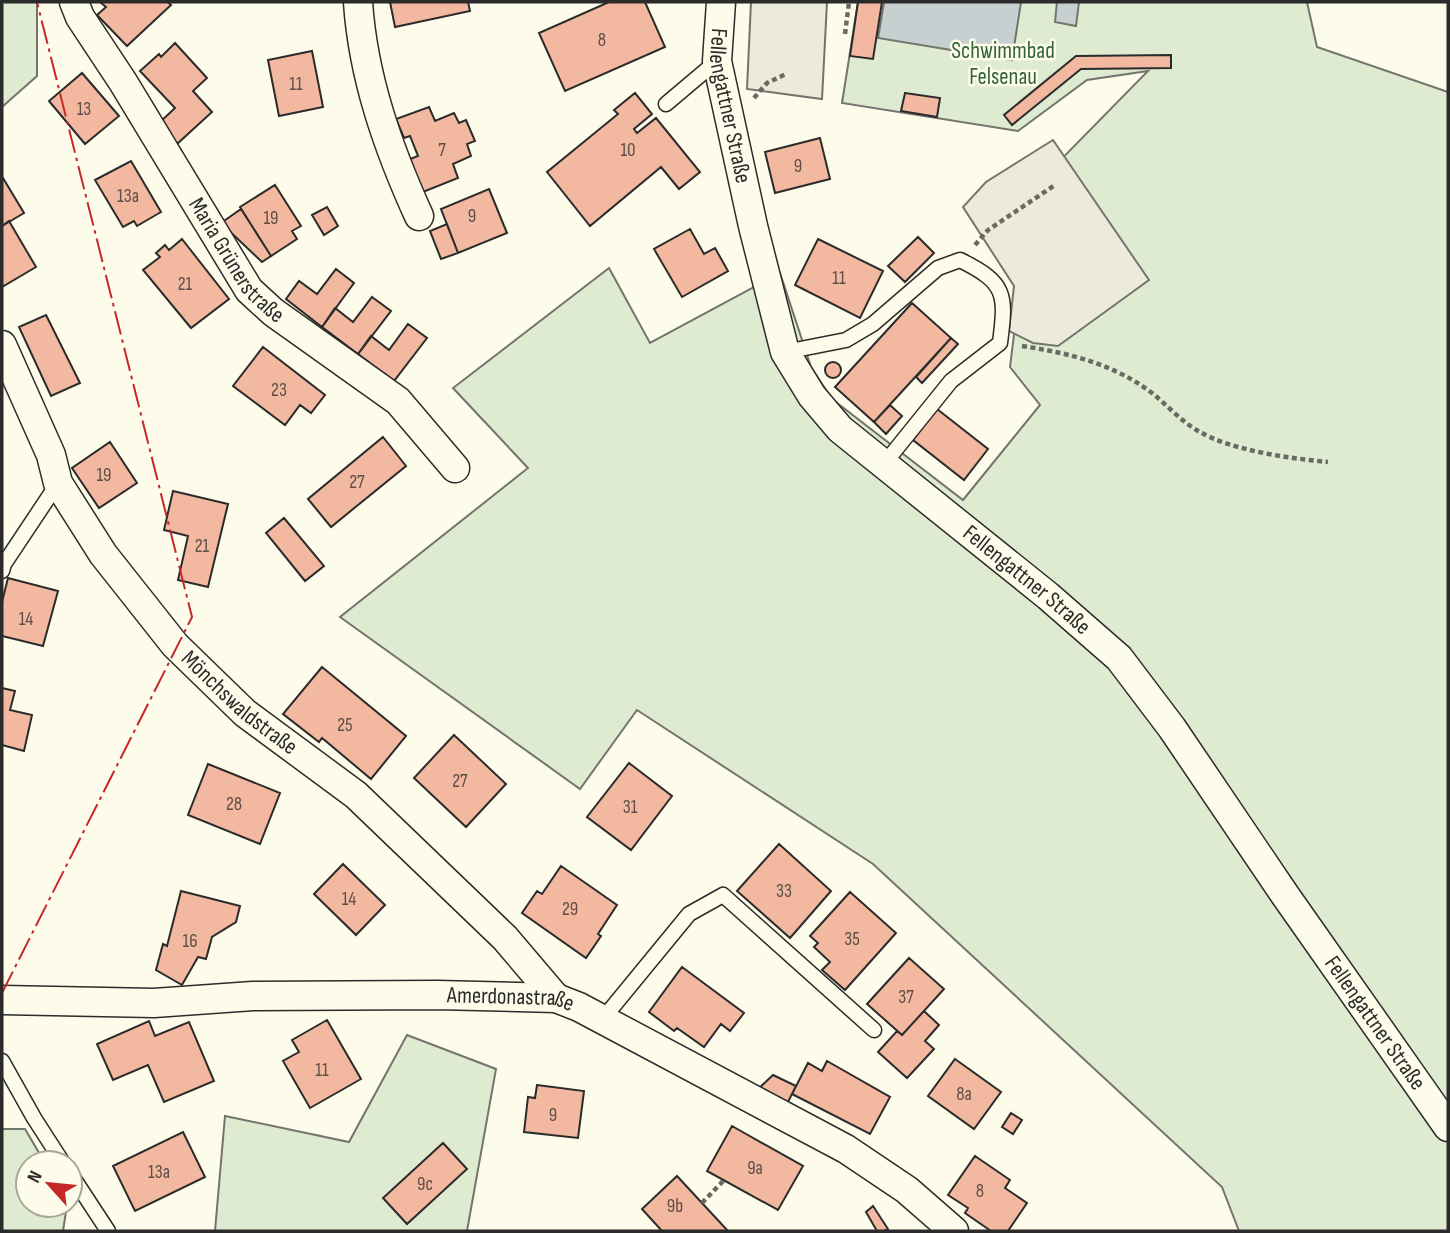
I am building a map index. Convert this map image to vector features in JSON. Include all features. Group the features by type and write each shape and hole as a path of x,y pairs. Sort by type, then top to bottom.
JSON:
{"street":[{"name":"Maria Grünerstraße","path":"74,2 80,17 123,82 249,290 273,312 398,401 456,468"},
{"path":"358,2 360,43 373,93 397,168 419,216"},
{"name":"Fellengattner Straße","path":"721,2 717,61 753,226 785,352 811,396 840,429 1048,596 1119,658 1172,728 1448,1127"},
{"name":"Mönchswaldstraße","path":"2,346 51,455 58,483 103,554 175,645 245,713 356,794 505,938 556,998"},
{"name":"Amerdonastraße","path":"2,1000 154,1003 253,996 437,995 556,998 846,1149 907,1191 954,1231"}],"lane":[{"path":"666,104 717,61"},
{"path":"785,352 846,340 873,324 938,268 960,260 984,272 1003,296 1000,343 951,382 884,464"},
{"path":"2,571 58,483"},
{"path":"602,1020 689,914 723,895 874,1030"},
{"path":"2,1061 55,1149"},
{"path":"84,1194 108,1231"}],"path":[{"path":"845,34 849,2"},
{"path":"731,120 767,83 786,74"},
{"path":"960,260 988,230 1055,185"},
{"path":"1000,343 1075,356 1125,374 1197,430 1235,445 1286,458 1328,462"},
{"path":"702,1203 724,1180"}],"green space":[{"path":"2,2 37,2 37,76 2,107"},
{"path":"858,2 1307,2 1317,47 1448,92 1448,1231 1239,1231 1222,1187 873,864 637,710 580,789 340,617 528,468 453,388 609,268 650,343 780,273 811,367 832,399 963,500 1040,405 1010,367 1020,287 985,237 1148,71 1087,80 1018,131 842,103"},
{"path":"407,1035 496,1069 467,1231 215,1231 225,1116 349,1142"},
{"path":"2,1129 25,1129 37,1149 14,1149 14,1219 65,1219 63,1231 2,1231"}],"shaded area":[{"path":"751,2 827,2 822,99 747,89"},
{"name":"Schwimmbad Felsenau","path":"884,2 1021,2 1012,60 878,38"},
{"path":"1057,2 1079,2 1076,26 1055,22"},
{"name":"Schwimmbad Felsenau","path":"1053,140 1149,280 1058,346 1033,343 1009,331 1014,286 963,207 986,182"}],"building":[{"path":"100,2 168,2 171,5 127,46 97,15 106,7"},
{"path":"390,2 468,2 470,11 395,27"},
{"path":"609,2 645,2 665,47 565,91 539,33"},
{"path":"858,2 882,2 873,59 850,56"},
{"path":"175,43 207,78 193,91 212,112 177,144 158,124 175,108 140,71 159,54 161,57"},
{"path":"312,51 323,107 279,116 268,60"},
{"path":"1171,55 1171,68 1081,69 1012,125 1004,115 1076,56"},
{"path":"82,73 119,116 85,144 49,101"},
{"path":"635,93 652,114 634,129 637,133 656,118 700,172 679,189 661,167 590,226 547,172 618,114 614,110"},
{"path":"905,93 940,98 937,117 901,111"},
{"path":"429,107 435,121 454,113 459,123 466,120 475,141 467,144 471,156 453,164 458,178 418,194 405,161 418,156 410,136 404,138 396,119"},
{"path":"820,138 830,179 775,193 765,152"},
{"path":"131,161 161,212 137,226 134,221 123,227 95,180"},
{"path":"2,179 24,213 2,226"},
{"path":"275,185 301,226 292,231 297,239 271,256 240,207"},
{"path":"489,189 507,233 458,253 441,209"},
{"path":"327,207 338,226 324,235 312,215"},
{"path":"241,209 271,256 262,262 221,223"},
{"path":"9,221 36,267 2,287 2,226"},
{"path":"447,224 458,253 441,259 430,231"},
{"path":"690,229 704,254 715,248 728,271 682,297 654,249"},
{"path":"918,237 934,253 905,282 888,266"},
{"path":"182,239 229,299 191,328 143,270 160,257 156,253 165,245 169,250"},
{"path":"818,239 883,271 860,318 795,285"},
{"path":"336,269 354,283 322,327 286,299 299,281 317,294"},
{"path":"372,297 391,311 358,354 322,327 335,308 353,322"},
{"path":"912,303 951,338 874,422 835,387"},
{"path":"46,315 80,383 51,396 19,327"},
{"path":"408,324 427,338 394,381 358,354 371,336 389,350"},
{"path":"951,338 958,344 922,383 916,377"},
{"path":"263,347 325,395 311,413 300,405 285,425 233,386"},
{"path":"833,362 839,364 839,376 833,378 827,376 825,370 827,364"},
{"path":"890,405 902,416 886,434 874,422"},
{"path":"937,409 988,449 964,480 913,440"},
{"path":"383,437 406,466 331,527 308,499"},
{"path":"110,442 137,483 99,508 72,468"},
{"path":"173,491 228,504 208,587 178,580 188,536 164,530"},
{"path":"284,518 324,566 305,581 266,533"},
{"path":"8,578 58,591 43,646 2,636 2,602"},
{"path":"322,667 406,736 371,779 322,738 319,742 283,714"},
{"path":"2,688 15,691 10,710 32,715 24,751 2,745"},
{"path":"454,735 506,784 466,827 414,778"},
{"path":"629,763 672,796 631,850 587,817"},
{"path":"208,764 280,793 260,844 188,815"},
{"path":"779,844 831,891 790,938 737,891"},
{"path":"343,864 385,905 356,935 314,894"},
{"path":"561,866 617,905 586,958 522,913 537,891 542,894"},
{"path":"181,891 240,906 236,922 212,937 206,959 198,957 182,985 156,970 163,944 167,946"},
{"path":"850,892 896,933 845,990 822,970 830,962 814,947 818,943 810,936"},
{"path":"909,958 944,989 902,1035 867,1004"},
{"path":"682,967 744,1013 730,1031 721,1024 704,1047 677,1028 674,1031 649,1012"},
{"path":"924,1011 939,1025 925,1041 934,1049 907,1078 878,1052 897,1031 902,1035"},
{"path":"327,1020 361,1079 310,1108 283,1061 299,1052 292,1040"},
{"path":"149,1021 155,1036 189,1022 214,1081 164,1102 148,1065 113,1080 97,1044"},
{"path":"955,1059 1001,1092 974,1129 928,1096"},
{"path":"827,1061 890,1097 870,1134 792,1094 808,1063 822,1071"},
{"path":"773,1075 796,1086 785,1108 755,1092"},
{"path":"537,1085 584,1091 578,1138 524,1132 528,1097 535,1098"},
{"path":"1011,1113 1022,1120 1013,1134 1002,1127"},
{"path":"732,1126 803,1166 778,1210 707,1171"},
{"path":"183,1132 205,1177 135,1211 113,1166"},
{"path":"443,1143 467,1169 407,1224 383,1198"},
{"path":"975,1156 1010,1180 1005,1188 1027,1203 1008,1231 991,1231 965,1213 968,1208 948,1195"},
{"path":"677,1176 728,1231 662,1231 642,1209"},
{"path":"873,1206 888,1229 877,1231 866,1212"}],"power":[{"path":"2,993 192,617 37,2"}]}
